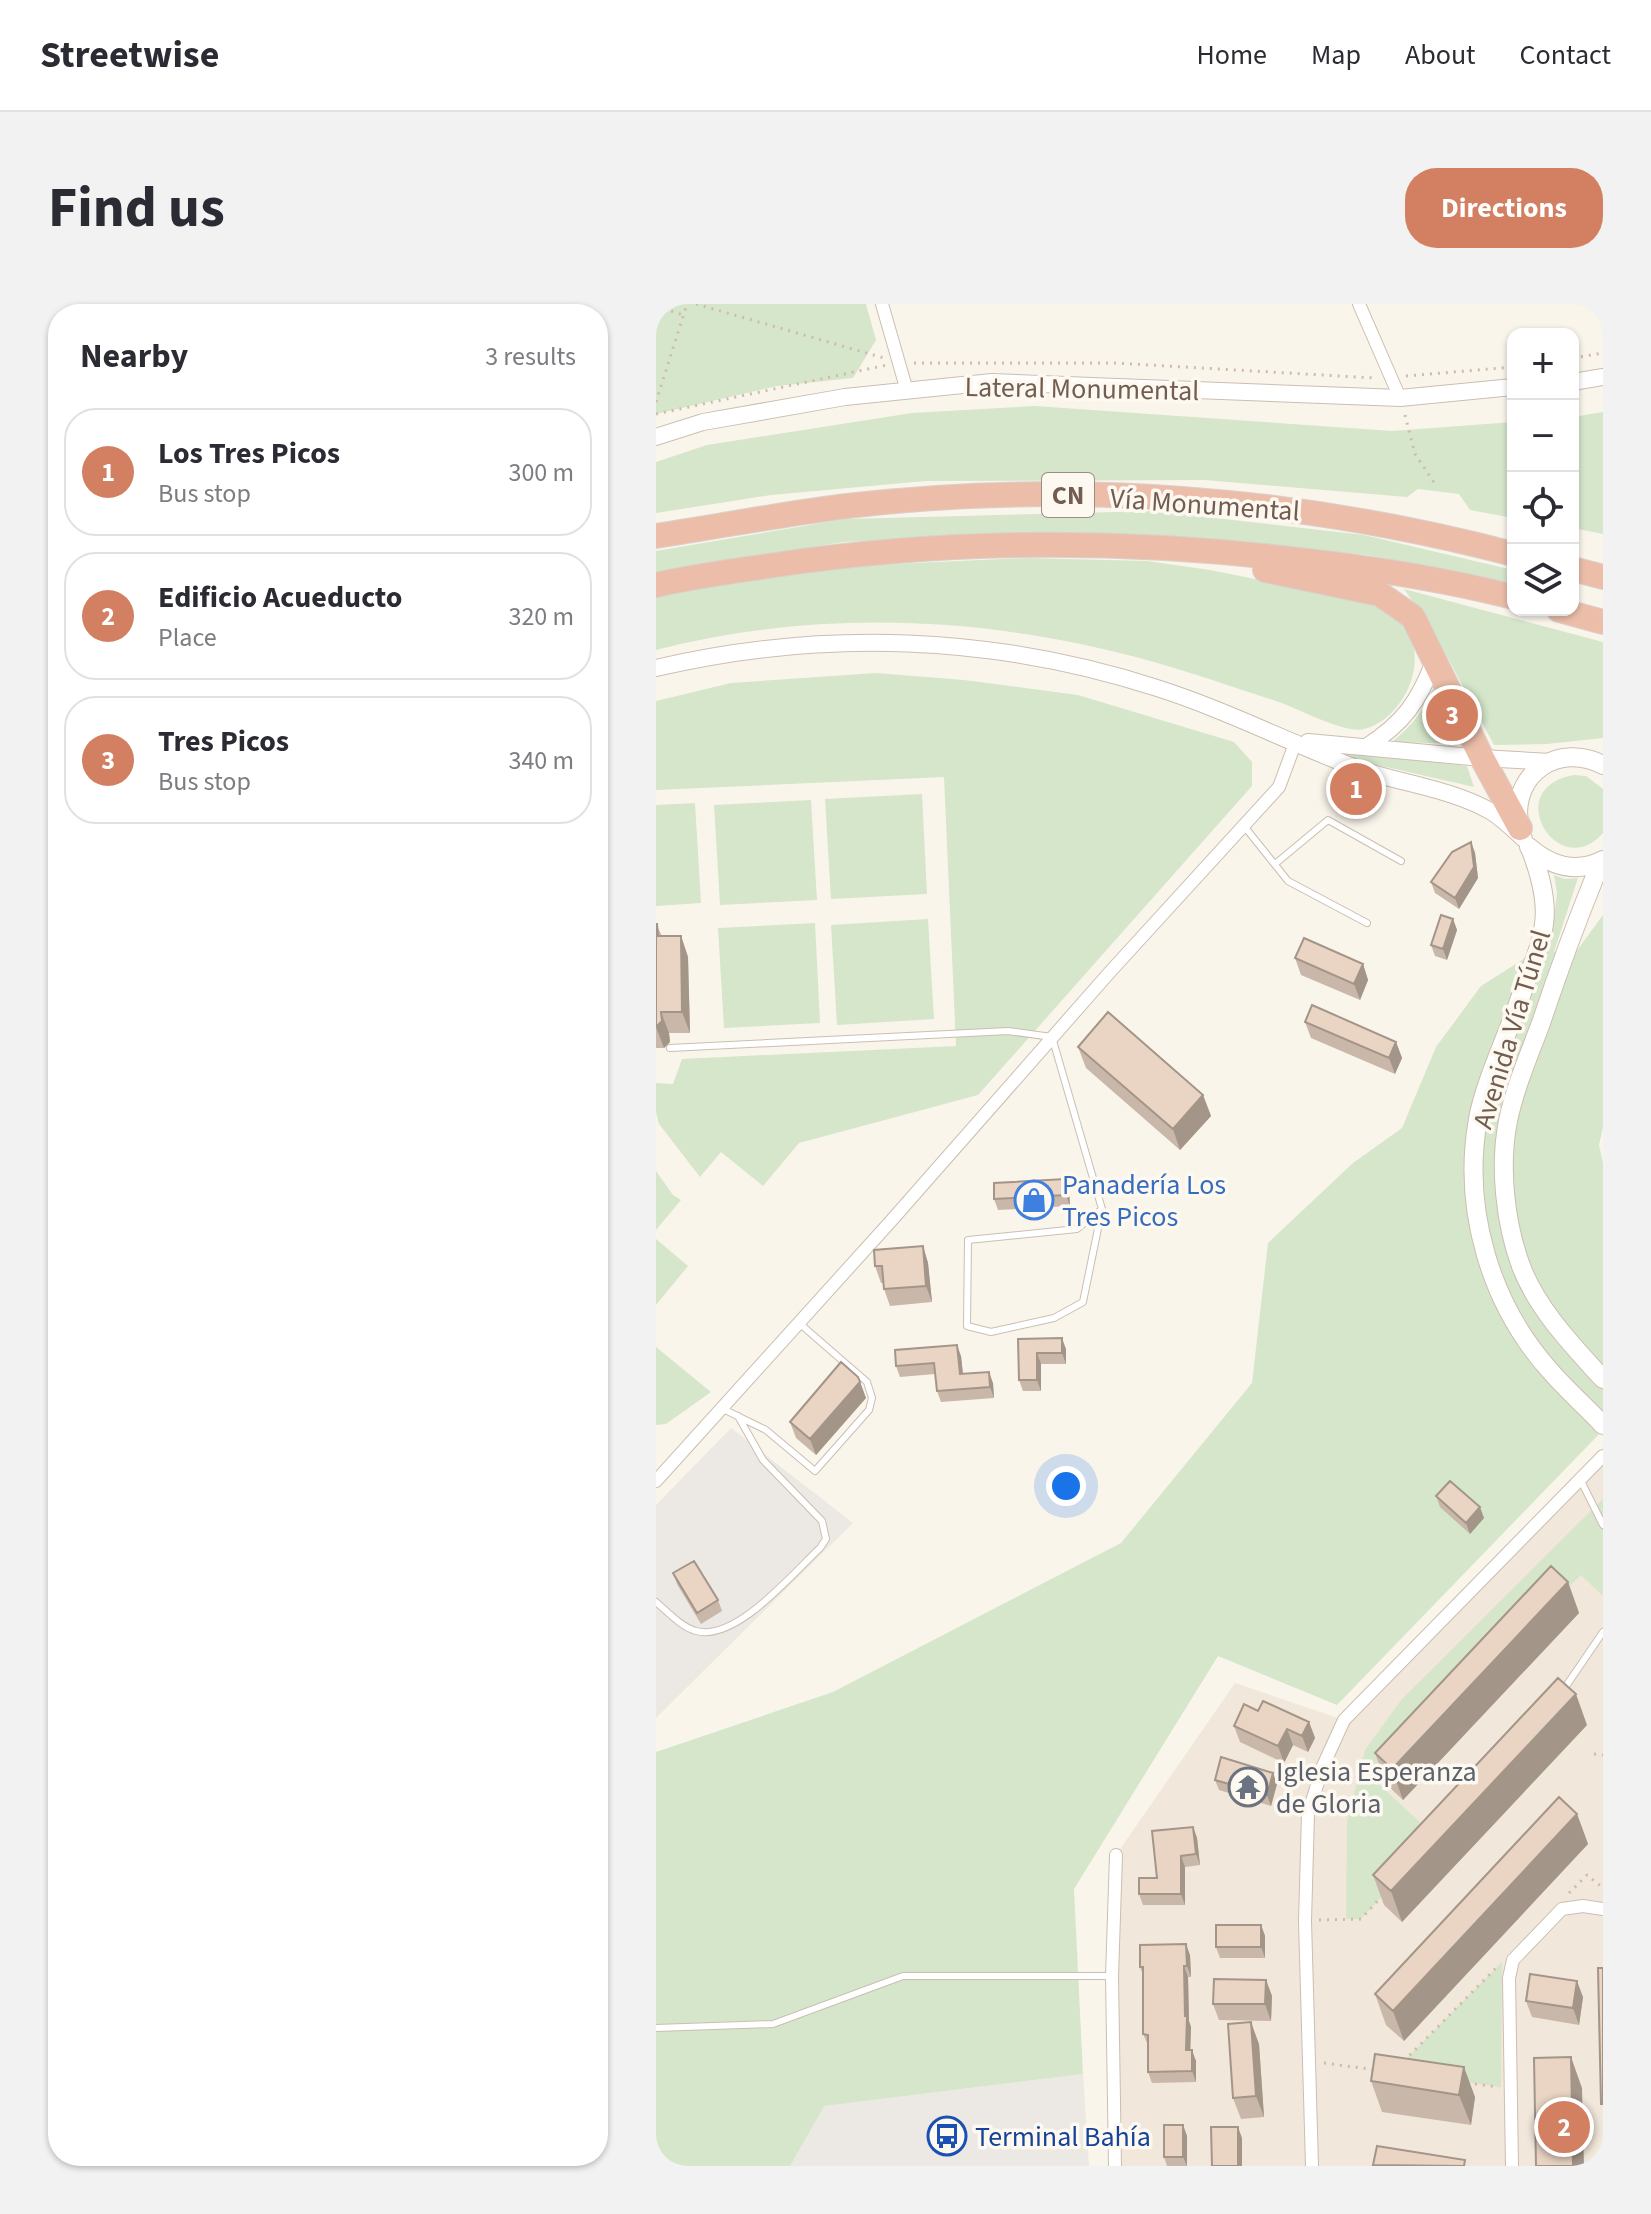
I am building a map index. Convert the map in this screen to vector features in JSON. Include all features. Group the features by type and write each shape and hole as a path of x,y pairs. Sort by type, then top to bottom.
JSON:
{"highway":[{"name":"Vía Monumental","path":"656,536 848,506 1002,495 1159,496 1324,513 1507,551"},
{"name":"Vía Monumental","path":"656,585 847,554 1005,544 1157,547 1370,568 1507,596"},
{"path":"1157,547 1380,594 1413,617 1525,838"},
{"path":"1579,559 1603,561"},
{"path":"1579,571 1603,577"},
{"path":"1579,615 1603,622"}],"main road":[{"path":"1603,752 1571,756 1536,770 1526,782 1517,813 1525,838 1545,860 1562,867 1580,868 1603,861"},
{"path":"1571,756 1603,765"},
{"name":"Avenida Vía Túnel","path":"1525,838 1543,880 1546,920 1478,1118 1474,1170 1479,1232 1490,1271 1506,1305 1529,1341 1561,1381 1603,1425"},
{"name":"Avenida Vía Túnel","path":"1603,861 1559,968 1518,1085 1505,1144 1507,1207 1522,1268 1534,1292 1565,1337 1603,1379"}],"street":[{"path":"882,304 907,391"},
{"path":"1359,304 1400,398"},
{"path":"1579,381 1603,377"},
{"name":"Lateral Monumental","path":"656,437 703,422 845,397 992,382 1400,398 1507,388"},
{"path":"656,668 802,644 909,642 988,650 1091,670 1158,688 1296,741 1369,773 1470,802 1491,812 1525,838"},
{"path":"1366,747 1387,734 1408,714 1435,659"},
{"path":"1296,741 1550,762"},
{"path":"656,1481 1279,787 1296,741"},
{"path":"1312,2166 1305,1921 1308,1814 1323,1766 1344,1720 1603,1456"},
{"path":"1115,2166 1112,1976 1116,1855"},
{"path":"1512,2166 1509,1978 1513,1960 1562,1909 1583,1906 1603,1909"}],"lane":[{"path":"1275,864 1328,820 1401,861"},
{"path":"1244,826 1288,881 1367,923"},
{"path":"670,1048 1008,1031 1052,1037 1102,1209 1083,1302 1054,1318 991,1332 967,1326 968,1240 1077,1229 1102,1209"},
{"path":"723,1409 766,1430 815,1471 869,1410 872,1398 867,1382 799,1323"},
{"path":"656,1602 686,1627 698,1632 718,1632 742,1620 826,1539 822,1521 763,1460 738,1416"},
{"path":"1580,1479 1603,1525"},
{"path":"1560,1695 1603,1632"},
{"path":"656,2028 773,2024 903,1976 1112,1976"}],"path":[{"path":"656,402 687,304"},
{"path":"696,304 900,363"},
{"path":"656,306 683,315"},
{"path":"1579,357 1603,353"},
{"path":"1400,398 1415,454 1435,484"},
{"path":"1594,1754 1603,1755"},
{"path":"1305,1921 1361,1919 1382,1896"},
{"path":"1308,2061 1379,2070"},
{"path":"1454,2081 1510,2089"}],"shaded area":[{"path":"731,1428 853,1523 656,1718 656,1505"},
{"path":"1603,1456 1603,2166 1115,2166 1116,1855 1235,1683 1344,1720"},
{"name":"Terminal Bahía","path":"1083,2074 1089,2166 790,2166 823,2106"}],"green space":[{"path":"656,304 866,304 876,340 853,378 777,386 656,414"},
{"path":"1035,406 1392,431 1507,422 1507,517 1470,510 1459,494 1418,489 1407,497 1205,480 926,481 771,495 656,513 656,462 707,445 912,413"},
{"path":"1603,412 1603,534 1579,529 1579,416"},
{"path":"1156,511 1364,535 1507,569 1507,586 1368,555 1157,537 1004,534 844,542 656,573 656,551 845,519"},
{"path":"1026,558 1147,561 1210,570 1377,604 1404,626 1410,637 1415,664 1412,678 1399,705 1389,716 1377,724 1356,730 1140,658 1020,633 960,626 837,623 776,628 656,650 656,597 670,593 776,574 850,566"},
{"path":"1404,589 1603,642 1603,738 1494,745 1434,632"},
{"path":"876,673 964,680 1078,695 1234,742 1252,762 1252,786 978,1095 799,1143 763,1186 721,1152 700,1177 659,1124 656,1112 656,1083 673,1084 682,1059 956,1046 944,777 656,790 656,701 731,683"},
{"path":"1434,686 1459,744 1392,742 1417,717"},
{"path":"1340,751 1467,766 1474,787 1347,758"},
{"path":"1574,775 1586,776 1603,789 1603,833 1586,846 1569,847 1555,840 1544,828 1539,813 1541,797 1552,783"},
{"path":"922,794 927,894 831,899 825,799"},
{"path":"811,800 817,900 720,905 714,805"},
{"path":"695,803 701,903 656,906 656,805"},
{"path":"1554,875 1565,879 1578,878 1554,952 1573,956 1603,915 1603,1127 1599,1145 1603,1163 1603,1430 1337,1705 1218,1656 1074,1889 1083,2074 824,2106 790,2166 656,2166 656,1752 833,1692 1121,1543 1252,1383 1268,1243 1353,1163 1402,1128 1436,1047 1481,986 1538,950 1553,924 1557,893"},
{"path":"928,919 934,1019 837,1025 831,925"},
{"path":"815,923 820,1023 724,1028 718,928"},
{"path":"656,1171 673,1195 681,1200 656,1230"},
{"path":"656,1239 688,1266 656,1305"},
{"path":"656,1347 711,1392 666,1424 656,1425"},
{"path":"1603,1499 1603,1596 1581,1575 1372,1778 1437,1838 1361,1919 1346,1919 1347,1822 1365,1750 1402,1699"},
{"path":"1502,1962 1501,2087 1393,2072"}],"building":[{"path":"1471,842 1474,867 1455,898 1431,882 1452,852"},
{"path":"1441,915 1453,919 1443,949 1431,945"},
{"path":"656,924 658,936 681,936 682,1012 661,1012 662,1021 656,1027"},
{"path":"1304,938 1363,964 1354,984 1295,958"},
{"path":"1312,1005 1396,1042 1389,1058 1305,1022"},
{"path":"1108,1012 1203,1095 1173,1129 1078,1047"},
{"path":"1065,1179 1066,1195 994,1199 994,1183"},
{"path":"923,1246 926,1286 884,1289 882,1266 875,1266 874,1250"},
{"path":"1062,1338 1062,1353 1037,1353 1037,1380 1019,1380 1018,1339"},
{"path":"957,1345 960,1374 989,1372 990,1387 937,1391 934,1363 896,1366 895,1350"},
{"path":"841,1362 860,1382 810,1439 790,1422"},
{"path":"1450,1481 1480,1507 1466,1523 1436,1496"},
{"path":"694,1561 718,1600 697,1613 673,1573"},
{"path":"1551,1566 1568,1582 1392,1769 1375,1753"},
{"path":"1558,1678 1576,1694 1391,1891 1373,1875"},
{"path":"1263,1701 1309,1722 1302,1736 1287,1729 1278,1746 1234,1726 1244,1704 1258,1711"},
{"path":"1221,1757 1273,1773 1267,1795 1215,1780"},
{"path":"1559,1797 1577,1814 1393,2011 1375,1994"},
{"path":"1193,1827 1196,1854 1181,1856 1181,1894 1139,1894 1139,1878 1157,1878 1152,1831"},
{"path":"1216,1925 1261,1925 1261,1947 1216,1947"},
{"path":"1186,1944 1186,2050 1192,2050 1192,2071 1148,2072 1148,2035 1143,2034 1140,1945"},
{"path":"1598,1968 1603,1968 1603,2104 1601,2104"},
{"path":"1530,1974 1577,1981 1573,2008 1526,2001"},
{"path":"1214,1979 1266,1980 1265,2004 1213,2004"},
{"path":"1251,2022 1256,2096 1233,2098 1228,2024"},
{"path":"1375,2054 1464,2067 1459,2095 1371,2081"},
{"path":"1571,2057 1573,2166 1536,2166 1534,2058"},
{"path":"1164,2125 1183,2125 1183,2157 1164,2157"},
{"path":"1211,2127 1238,2127 1238,2166 1212,2166"},
{"path":"1377,2146 1465,2160 1464,2166 1373,2165"}],"place":[{"name":"Tres Picos","path":"1452,715"},
{"name":"Los Tres Picos","path":"1356,789"},
{"name":"Panadería Los Tres Picos","path":"1034,1200"},
{"name":"Iglesia Esperanza de Gloria","path":"1248,1787"},
{"name":"Edificio Acueducto","path":"1564,2127"},
{"name":"Terminal Bahía","path":"947,2136"}]}
